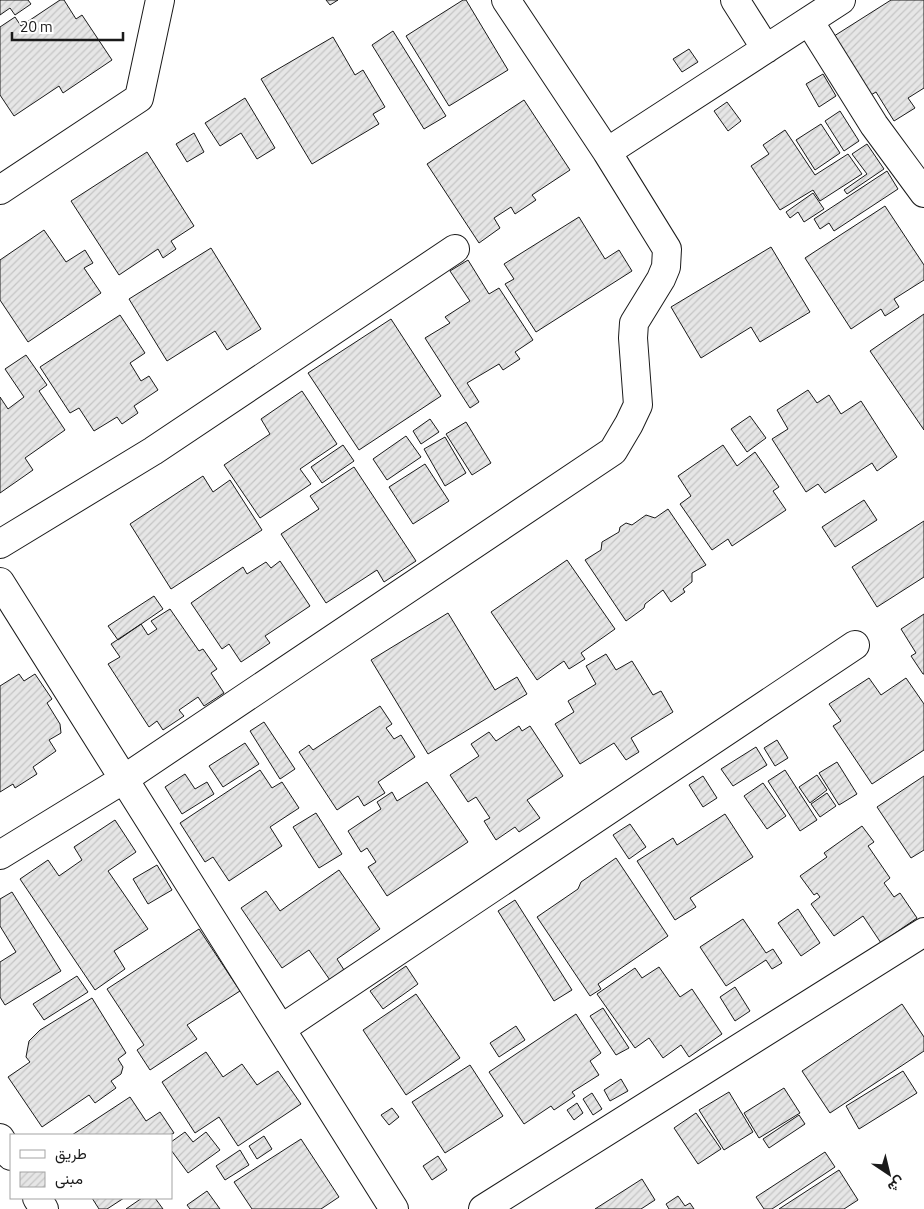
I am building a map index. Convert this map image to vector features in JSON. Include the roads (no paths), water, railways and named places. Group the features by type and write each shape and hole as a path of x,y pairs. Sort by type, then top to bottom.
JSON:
{"street":[{"path":"0,190 139,98 160,0"},
{"path":"0,855 124,779 613,451 629,424 638,405 633,338 634,323 661,279 666,267 667,250 607,152 506,0"},
{"path":"735,0 766,49"},
{"path":"607,152 841,0"},
{"path":"809,21 874,125 924,193"},
{"path":"0,544 153,451 455,249"},
{"path":"0,582 394,1209"},
{"path":"281,1029 855,645"},
{"path":"483,1209 924,932"},
{"path":"0,1138 10,1154"}]}
